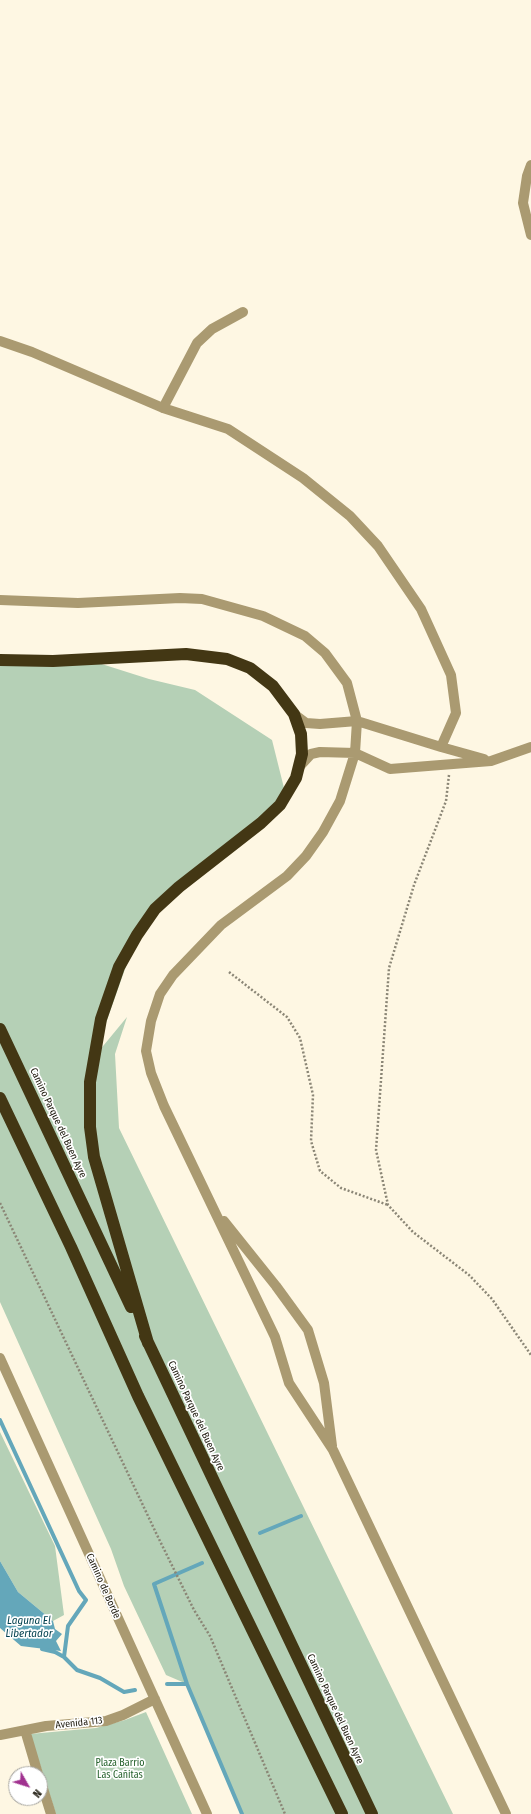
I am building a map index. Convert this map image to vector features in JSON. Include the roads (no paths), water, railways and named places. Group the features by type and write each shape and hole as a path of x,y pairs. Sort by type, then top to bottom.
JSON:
{"highway":[{"path":"0,660 60,661 186,654 216,657 238,662 262,676 281,695 294,714 301,734 302,754 291,788 272,814 179,887 146,921 119,967 101,1019 90,1082 90,1127 94,1157 148,1343"},
{"name":"Camino Parque del Buen Ayre","path":"0,1028 372,1814"},
{"path":"0,1098 71,1247 138,1396 342,1814"}],"street":[{"path":"531,165 527,176 523,203 531,236"},
{"path":"163,408 197,343 212,329 243,312"},
{"path":"0,341 32,352 163,408 228,429 303,478 350,516 378,546 421,609 451,675 456,713 441,747"},
{"path":"0,600 78,603 180,598 202,599 263,616 305,636 325,653 347,684 357,721 355,753 340,801 323,832 306,856 287,876 222,925 173,975 160,994 150,1021 146,1051 164,1106 275,1337 289,1383 333,1450 506,1814"},
{"path":"294,714 306,723 320,724 357,721 491,761"},
{"path":"299,767 311,754 320,752 355,753 390,769 491,761 531,747"},
{"path":"213,1207 276,1286 308,1330 324,1382 333,1450"},
{"name":"Camino de Borde","path":"0,1358 207,1814"},
{"name":"Avenida 113","path":"0,1735 25,1730 106,1720 123,1715 154,1699"},
{"path":"25,1730 36,1766"}],"water":[{"name":"Laguna El Libertador","path":"0,1561 18,1592 53,1621 55,1629 62,1634 56,1641 61,1651 21,1646 0,1628"}],"waterway":[{"path":"0,1420 79,1591 86,1600 68,1626 64,1657 77,1670 100,1678 124,1692 135,1690"},
{"path":"260,1533 301,1516"},
{"path":"202,1563 154,1584 187,1684 242,1814"},
{"path":"42,1649 55,1652 64,1657"},
{"path":"167,1684 187,1684"}],"park label":[{"name":"Plaza Barrio Las Cañitas","path":"120,1768"}]}
